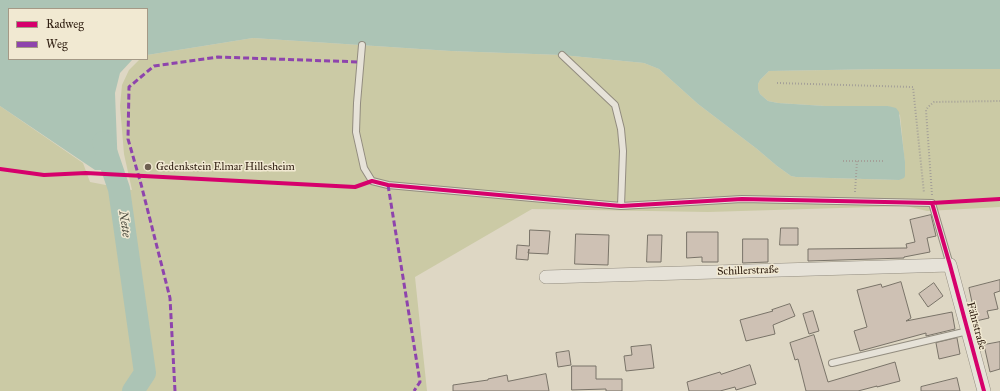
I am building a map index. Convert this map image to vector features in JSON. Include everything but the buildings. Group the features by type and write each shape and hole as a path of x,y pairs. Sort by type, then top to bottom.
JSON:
{"street":[{"name":"Schillerstraße","path":"546,277 950,266"},
{"name":"Fährstraße","path":"950,266 984,391"}],"lane":[{"path":"362,45 356,132 364,168 372,181 388,185 621,206 742,200 932,203 950,266"},
{"path":"562,55 615,105 621,128 622,143 621,206"},
{"path":"832,363 968,331"}],"path":[{"path":"777,84 913,88 925,203"},
{"path":"932,203 926,110 934,102 1000,101"},
{"path":"843,161 883,161"},
{"path":"855,201 857,161"}],"shaded area":[{"path":"0,0 1000,0 1000,69 769,71 760,80 758,89 760,94 768,101 825,106 888,106 896,108 899,112 905,162 905,176 899,180 791,176 698,104 659,69 644,63 562,55 451,51 253,38 148,55 148,8 8,8 8,60 132,60 120,73 115,93 118,170 95,170 0,106"},
{"path":"253,38 451,51 562,55 644,63 659,69 698,104 791,176 899,180 905,169 900,115 888,106 825,106 768,101 760,94 758,89 760,80 769,71 1000,69 1000,207 927,211 906,206 708,212 532,209 415,277 427,391 0,391 0,106 83,163 90,182 132,190 124,154 120,106 122,85 129,70 139,60 148,60 148,55"}],"waterway":[{"name":"Nette","path":"103,142 119,189 145,373 133,391"}],"marked path":[{"path":"175,391 170,298 128,139 129,87 154,66 218,57 360,62"},
{"path":"388,185 420,382 414,391"}],"cycle path":[{"path":"0,169 44,175 86,173 355,187 372,181 388,185 621,206 742,199 932,203 1000,199"},
{"path":"932,203 984,391"}],"place":[{"name":"Gedenkstein Elmar Hillesheim","path":"148,167"}]}
